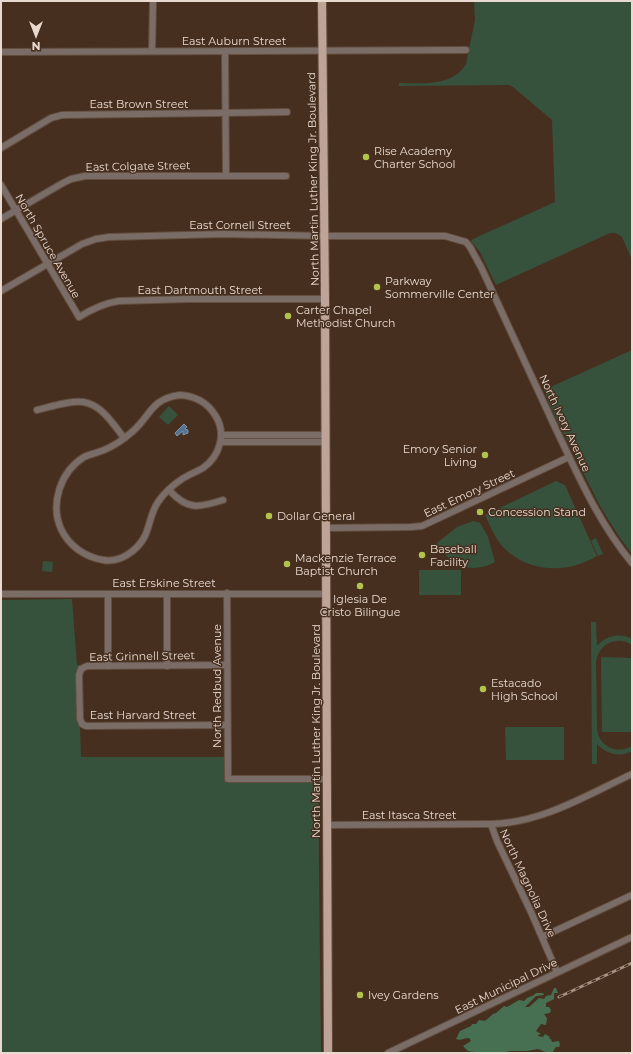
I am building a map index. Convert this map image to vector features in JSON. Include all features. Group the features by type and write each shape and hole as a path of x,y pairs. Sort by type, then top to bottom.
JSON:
{"main road":[{"name":"North Martin Luther King Jr. Boulevard","path":"322,1 325,236 328,1053"}],"street":[{"path":"152,51 153,1"},
{"name":"East Auburn Street","path":"1,52 466,50"},
{"path":"225,51 226,175"},
{"name":"East Brown Street","path":"1,148 51,118 62,115 287,112"},
{"name":"East Colgate Street","path":"1,219 63,183 78,177 226,175 286,176"},
{"name":"North Spruce Avenue","path":"1,185 79,317"},
{"name":"East Cornell Street","path":"1,291 82,244 102,238 224,234 445,236 466,242 490,286"},
{"name":"North Ivory Avenue","path":"490,286 569,457 600,518 632,563"},
{"name":"East Dartmouth Street","path":"79,317 100,305 119,300 325,300"},
{"path":"180,395 194,397 208,406 218,419 221,438 216,453 210,462 201,469 183,478 158,502 142,540 128,555 115,560 103,560 89,556 72,545 64,534 57,516 58,496 62,483 71,469 83,458 105,449 124,438 137,427 158,403 169,397 180,395"},
{"path":"37,410 71,401 85,402 95,406 105,414 124,438"},
{"path":"221,438 326,438"},
{"name":"East Emory Street","path":"325,528 422,526 569,457"},
{"path":"169,490 178,500 190,505 205,506 223,500"},
{"name":"North Redbud Avenue","path":"227,593 228,779 327,779"},
{"name":"East Erskine Street","path":"1,594 326,594"},
{"path":"108,594 108,666"},
{"path":"167,594 167,666"},
{"name":"East Grinnell Street","path":"82,724 80,719 79,675 82,669 87,666 227,666"},
{"name":"East Harvard Street","path":"82,724 89,726 227,725"},
{"path":"491,824 528,819 552,811 632,774"},
{"name":"East Itasca Street","path":"327,826 491,824"},
{"name":"North Magnolia Drive","path":"491,824 496,841 558,972"},
{"path":"542,937 632,895"},
{"name":"East Municipal Drive","path":"388,1053 632,937"}],"green space":[{"path":"474,1 632,1 632,260 622,237 616,233 610,233 496,285 480,252 471,241 555,202 552,120 509,85 399,86 399,83 426,83 445,80 453,77 460,71 466,64 475,20"},
{"path":"632,350 632,554 600,506 550,406 544,390"},
{"path":"169,406 178,415 168,425 159,417"},
{"path":"556,481 565,485 597,556 574,566 548,568 524,562 513,556 498,540 485,515"},
{"path":"473,521 480,523 488,537 495,562 478,568 470,568 455,563 448,558 437,543 457,527"},
{"path":"596,538 603,554 598,556 591,541"},
{"path":"43,561 53,562 52,572 42,571"},
{"path":"419,570 461,570 461,595 419,595"},
{"path":"72,599 77,665 82,665 82,727 80,727 81,757 224,757 231,775 318,775 321,1053 1,1053 1,600"},
{"path":"591,622 596,622 597,646 604,640 613,636 622,636 632,639 632,645 626,642 615,641 604,646 600,650 596,662 598,734 601,740 609,747 620,750 632,746 632,751 622,754 613,754 597,744 597,764 592,764"},
{"path":"601,657 632,658 632,732 602,732"},
{"path":"505,727 564,727 564,760 506,760"},
{"path":"554,988 556,988 558,993 554,993 554,999 546,1003 546,1007 549,1007 551,1010 550,1013 544,1014 547,1018 546,1025 541,1024 536,1031 541,1034 538,1036 543,1037 545,1034 550,1037 549,1039 551,1039 552,1042 559,1041 559,1047 556,1047 552,1053 538,1049 501,1053 480,1053 468,1051 463,1046 471,1041 469,1038 459,1040 456,1039 460,1031 471,1026 472,1024 476,1024 479,1020 485,1021 504,1006 507,1007 519,1000 524,1001 536,993 543,993 544,995 536,996 525,1007 529,1007 539,998 544,999 546,996 551,995"}],"water":[{"path":"184,424 187,427 185,429 188,430 188,433 183,435 183,431 177,436 175,433"}],"railway":[{"path":"559,997 632,963"}],"place":[{"name":"Rise Academy Charter School","path":"366,157"},
{"name":"Parkway Sommerville Center","path":"377,287"},
{"name":"Carter Chapel Methodist Church","path":"288,316"},
{"name":"Emory Senior Living","path":"485,455"},
{"name":"Concession Stand","path":"480,512"},
{"name":"Dollar General","path":"269,516"},
{"name":"Baseball Facility","path":"422,555"},
{"name":"Mackenzie Terrace Baptist Church","path":"287,564"},
{"name":"Iglesia De Cristo Bilingue","path":"360,586"},
{"name":"Estacado High School","path":"483,689"},
{"name":"Ivey Gardens","path":"360,995"}]}
